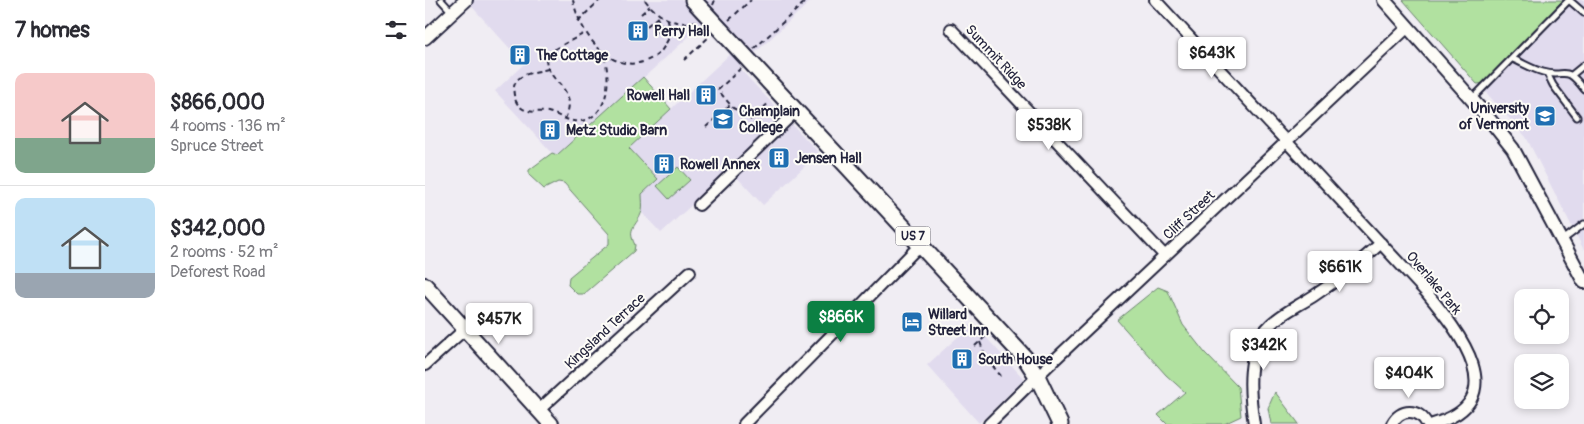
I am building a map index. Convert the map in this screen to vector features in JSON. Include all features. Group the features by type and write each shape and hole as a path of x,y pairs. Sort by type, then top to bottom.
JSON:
{"main road":[{"name":"US 7","path":"693,0 1026,359 1037,376 1060,424"},
{"path":"425,285 551,424"}],"street":[{"path":"425,38 467,0"},
{"name":"Overlake Park","path":"1155,0 1381,243 1441,310 1462,342 1475,370 1477,384 1468,404 1454,417 1433,424"},
{"path":"1384,0 1472,99 1513,149 1584,282"},
{"name":"Cliff Street","path":"989,424 1037,376 1408,27"},
{"name":"Summit Ridge","path":"951,29 1165,256"},
{"path":"699,205 797,110"},
{"path":"1254,424 1252,359 1258,342 1267,328 1279,317 1343,276 1381,243"},
{"path":"744,424 921,244"},
{"name":"Kingsland Terrace","path":"539,410 690,272"},
{"path":"425,365 465,329"},
{"path":"1392,424 1398,416 1409,411 1421,415 1427,424"}],"lane":[{"path":"441,0 453,12"},
{"path":"1472,99 1569,0 1584,13"},
{"path":"1513,58 1547,73 1565,72 1573,74 1584,88"},
{"path":"1573,74 1584,65"},
{"path":"1547,73 1553,85 1577,117"},
{"path":"1562,240 1584,224"}],"path":[{"path":"573,0 578,21 585,33 603,53 623,64 634,64 659,54 671,35 686,24 697,21"},
{"path":"592,0 596,4"},
{"path":"578,21 601,0"},
{"path":"645,0 668,20 686,24"},
{"path":"713,5 715,0"},
{"path":"743,0 746,4"},
{"path":"728,21 751,0"},
{"path":"754,49 807,0"},
{"path":"641,14 650,6"},
{"path":"647,26 660,15"},
{"path":"654,34 662,26 657,18"},
{"path":"668,20 671,35"},
{"path":"565,119 570,107 569,96 548,69 546,58 551,51 585,33"},
{"path":"684,60 711,36"},
{"path":"548,69 528,72 517,80 513,91 515,100 523,109 529,111 545,112 575,121 587,119 603,102 609,80 603,53"},
{"path":"741,68 718,90 730,105 765,134"},
{"path":"750,120 771,101"},
{"path":"706,127 730,105"},
{"path":"975,346 987,335"},
{"path":"979,342 987,358 1001,376"}],"shaded area":[{"name":"Champlain College","path":"466,0 812,0 739,68 819,153 763,205 730,170 661,233 632,202 629,148 743,42 715,13 556,157 495,91 524,64"},
{"name":"University of Vermont","path":"1403,0 1584,0 1584,250 1526,137"},
{"path":"973,323 1024,379 979,423 927,365"}],"green space":[{"path":"1403,0 1563,0 1487,83 1477,84"},
{"path":"643,77 671,109 629,148 658,179 642,194 642,211 632,231 635,245 634,251 584,294 577,294 568,285 569,277 609,244 609,234 564,183 558,182 544,189 529,175 529,170 552,153 557,155"},
{"path":"678,167 690,180 669,199 657,186"},
{"path":"1158,287 1168,291 1183,325 1205,353 1238,387 1241,416 1224,424 1167,424 1158,415 1185,392 1166,375 1117,320"},
{"path":"1275,392 1299,424 1271,424 1268,408"}],"place":[{"name":"Perry Hall","path":"638,31"},
{"name":"The Cottage","path":"520,55"},
{"name":"Rowell Hall","path":"706,95"},
{"name":"University of Vermont","path":"1545,116"},
{"name":"Champlain College","path":"723,119"},
{"name":"Metz Studio Barn","path":"550,130"},
{"name":"Jensen Hall","path":"779,158"},
{"name":"Rowell Annex","path":"664,164"},
{"name":"Willard Street Inn","path":"912,322"},
{"name":"South House","path":"962,359"}]}
